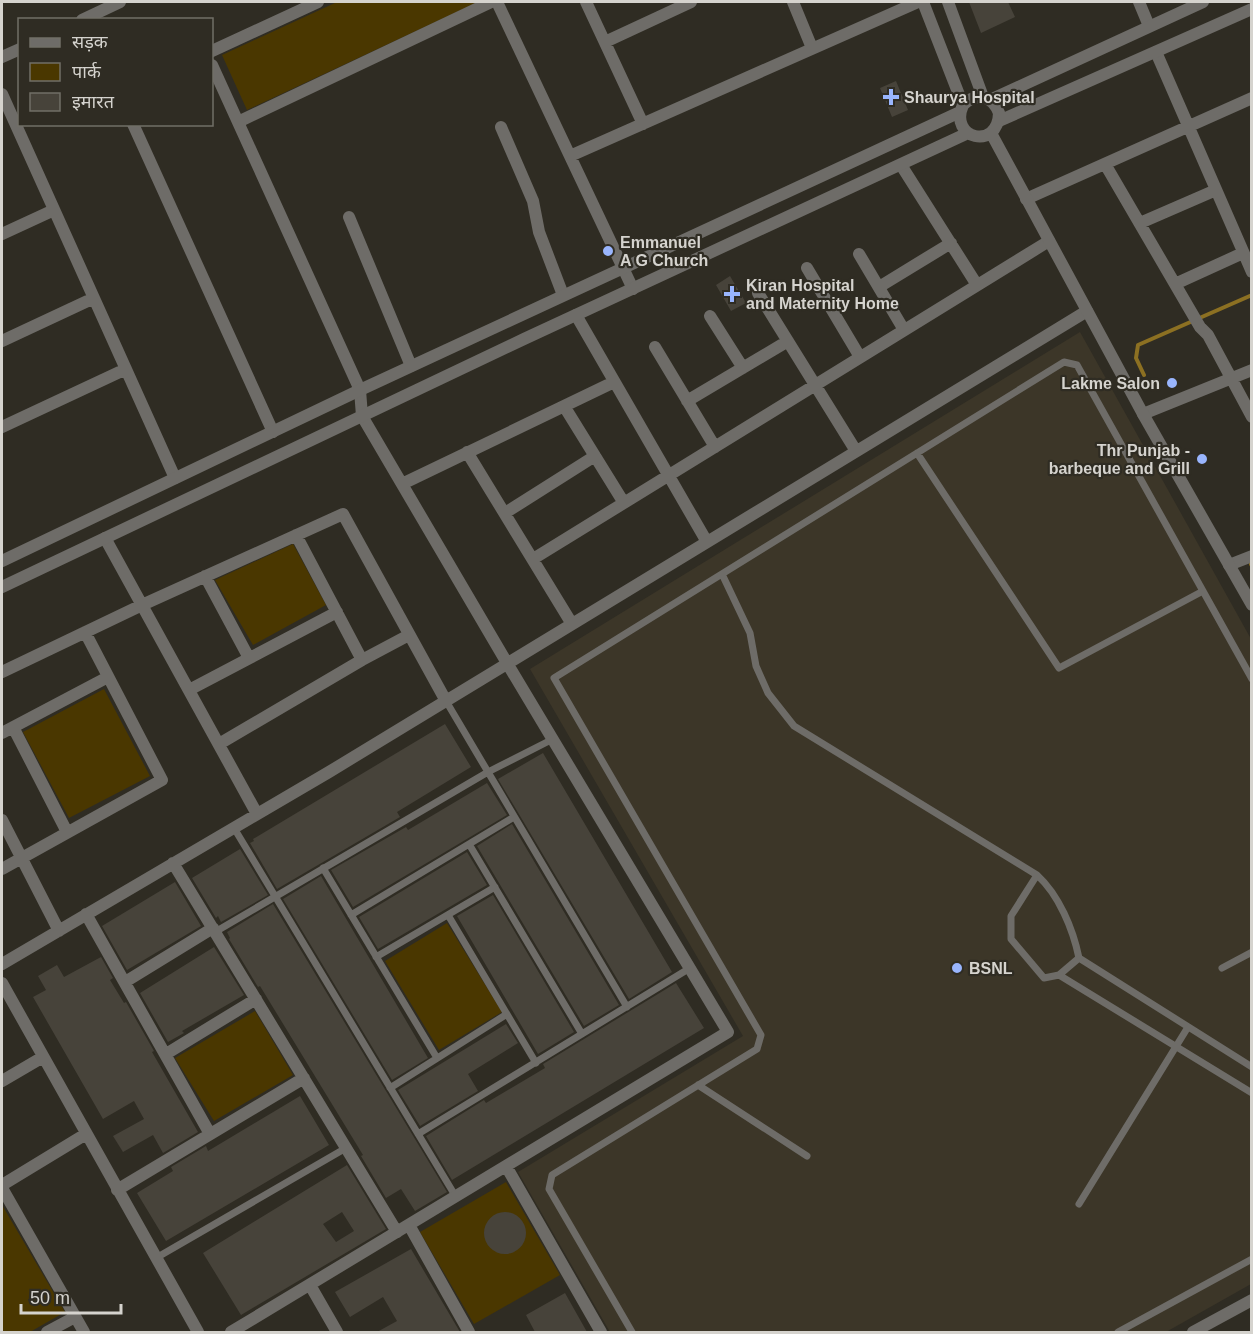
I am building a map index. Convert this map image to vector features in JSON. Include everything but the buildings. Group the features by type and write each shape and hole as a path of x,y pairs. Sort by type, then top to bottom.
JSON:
{"street":[{"path":"86,18 120,2"},
{"path":"213,51 318,2"},
{"path":"238,122 491,2"},
{"path":"497,2 633,289"},
{"path":"586,2 643,124"},
{"path":"605,42 691,2"},
{"path":"794,2 812,48"},
{"path":"570,156 812,48 894,6 918,2"},
{"path":"923,2 961,109 960,120 968,133 978,136 991,133 999,121 998,109 987,98 948,2"},
{"path":"1139,2 1149,26"},
{"path":"2,561 360,390 961,109 968,100 987,98 1203,2"},
{"path":"999,121 1251,9"},
{"path":"2,57 18,50"},
{"path":"1156,52 1251,272"},
{"path":"213,67 360,390 362,416 728,1032 231,1332"},
{"path":"2,93 175,478"},
{"path":"1026,199 1251,98"},
{"path":"134,126 273,432"},
{"path":"501,127 533,201 539,232 563,296"},
{"path":"2,587 576,315 968,133"},
{"path":"991,133 1143,414 1251,605"},
{"path":"1105,164 1195,319 1208,335 1229,379 1251,417"},
{"path":"901,165 977,285"},
{"path":"1140,223 1216,190"},
{"path":"2,234 54,210"},
{"path":"349,217 411,366"},
{"path":"533,559 1049,241"},
{"path":"879,287 951,243"},
{"path":"1175,284 1243,253"},
{"path":"859,254 904,330"},
{"path":"807,268 860,357"},
{"path":"758,293 856,451"},
{"path":"2,341 94,298"},
{"path":"2,964 446,701 1087,311"},
{"path":"576,315 707,542"},
{"path":"710,316 743,368"},
{"path":"687,401 788,341"},
{"path":"655,347 715,447"},
{"path":"2,427 126,369"},
{"path":"1143,414 1251,370"},
{"path":"402,484 614,382"},
{"path":"564,406 624,503"},
{"path":"467,452 572,624"},
{"path":"505,513 595,456"},
{"path":"2,672 142,605 343,514 446,701"},
{"path":"296,535 362,660"},
{"path":"105,538 257,814"},
{"path":"1228,565 1251,556"},
{"path":"205,576 249,658"},
{"path":"189,690 337,612"},
{"path":"2,869 162,780 85,632"},
{"path":"219,744 362,660 410,635"},
{"path":"67,832 7,730 108,677"},
{"path":"2,820 59,931"},
{"path":"173,863 398,1232"},
{"path":"86,915 210,1134"},
{"path":"125,982 214,930"},
{"path":"2,983 198,1332"},
{"path":"166,1054 256,999"},
{"path":"2,1081 42,1057"},
{"path":"117,1190 304,1078"},
{"path":"84,1332 2,1187 86,1134"},
{"path":"506,1166 601,1332"},
{"path":"409,1225 469,1332"},
{"path":"310,1285 337,1332"},
{"path":"1192,1332 1251,1300"},
{"path":"47,1332 75,1317"}],"lane":[{"path":"632,1332 549,1189 552,1175 756,1049 761,1035 554,678 1064,362 1077,365 1251,679"},
{"path":"917,453 1059,668 1203,591"},
{"path":"722,574 750,633 756,666 768,693 794,726 1037,875 1049,886 1074,937 1079,958 1251,1067"},
{"path":"446,701 627,1007"},
{"path":"214,930 488,772 553,739"},
{"path":"351,915 514,817"},
{"path":"234,828 456,1197"},
{"path":"470,844 582,1034"},
{"path":"323,868 437,1058"},
{"path":"1037,875 1011,916 1011,939 1044,978 1059,975 1079,958"},
{"path":"376,957 495,887"},
{"path":"448,915 536,1063"},
{"path":"1222,968 1251,952"},
{"path":"418,1134 690,969"},
{"path":"1059,975 1251,1093"},
{"path":"390,1088 507,1014"},
{"path":"1079,1204 1188,1027"},
{"path":"698,1085 807,1156"},
{"path":"156,1258 346,1148"},
{"path":"1118,1332 1251,1259"}],"shaded area":[{"path":"1080,332 1251,639 1251,1284 1166,1332 610,1332 518,1172 743,1036 530,669"}],"green space":[{"path":"337,2 478,2 247,110 222,55"},
{"path":"293,544 326,605 253,645 215,580"},
{"path":"104,689 150,776 69,818 23,732"},
{"path":"447,923 502,1012 439,1050 385,961"},
{"path":"255,1011 293,1075 214,1121 175,1058"},
{"path":"506,1182 560,1275 474,1324 420,1232"},
{"path":"2,1205 65,1312 30,1332 2,1332"}],"waterway":[{"path":"1144,375 1136,358 1138,345 1252,295"}],"place":[{"name":"Shaurya Hospital","path":"891,97"},
{"name":"Emmanuel A G Church","path":"608,251"},
{"name":"Kiran Hospital and Maternity Home","path":"732,294"},
{"name":"Lakme Salon","path":"1172,383"},
{"name":"Thr Punjab - barbeque and Grill","path":"1202,459"},
{"name":"BSNL","path":"957,968"}]}
